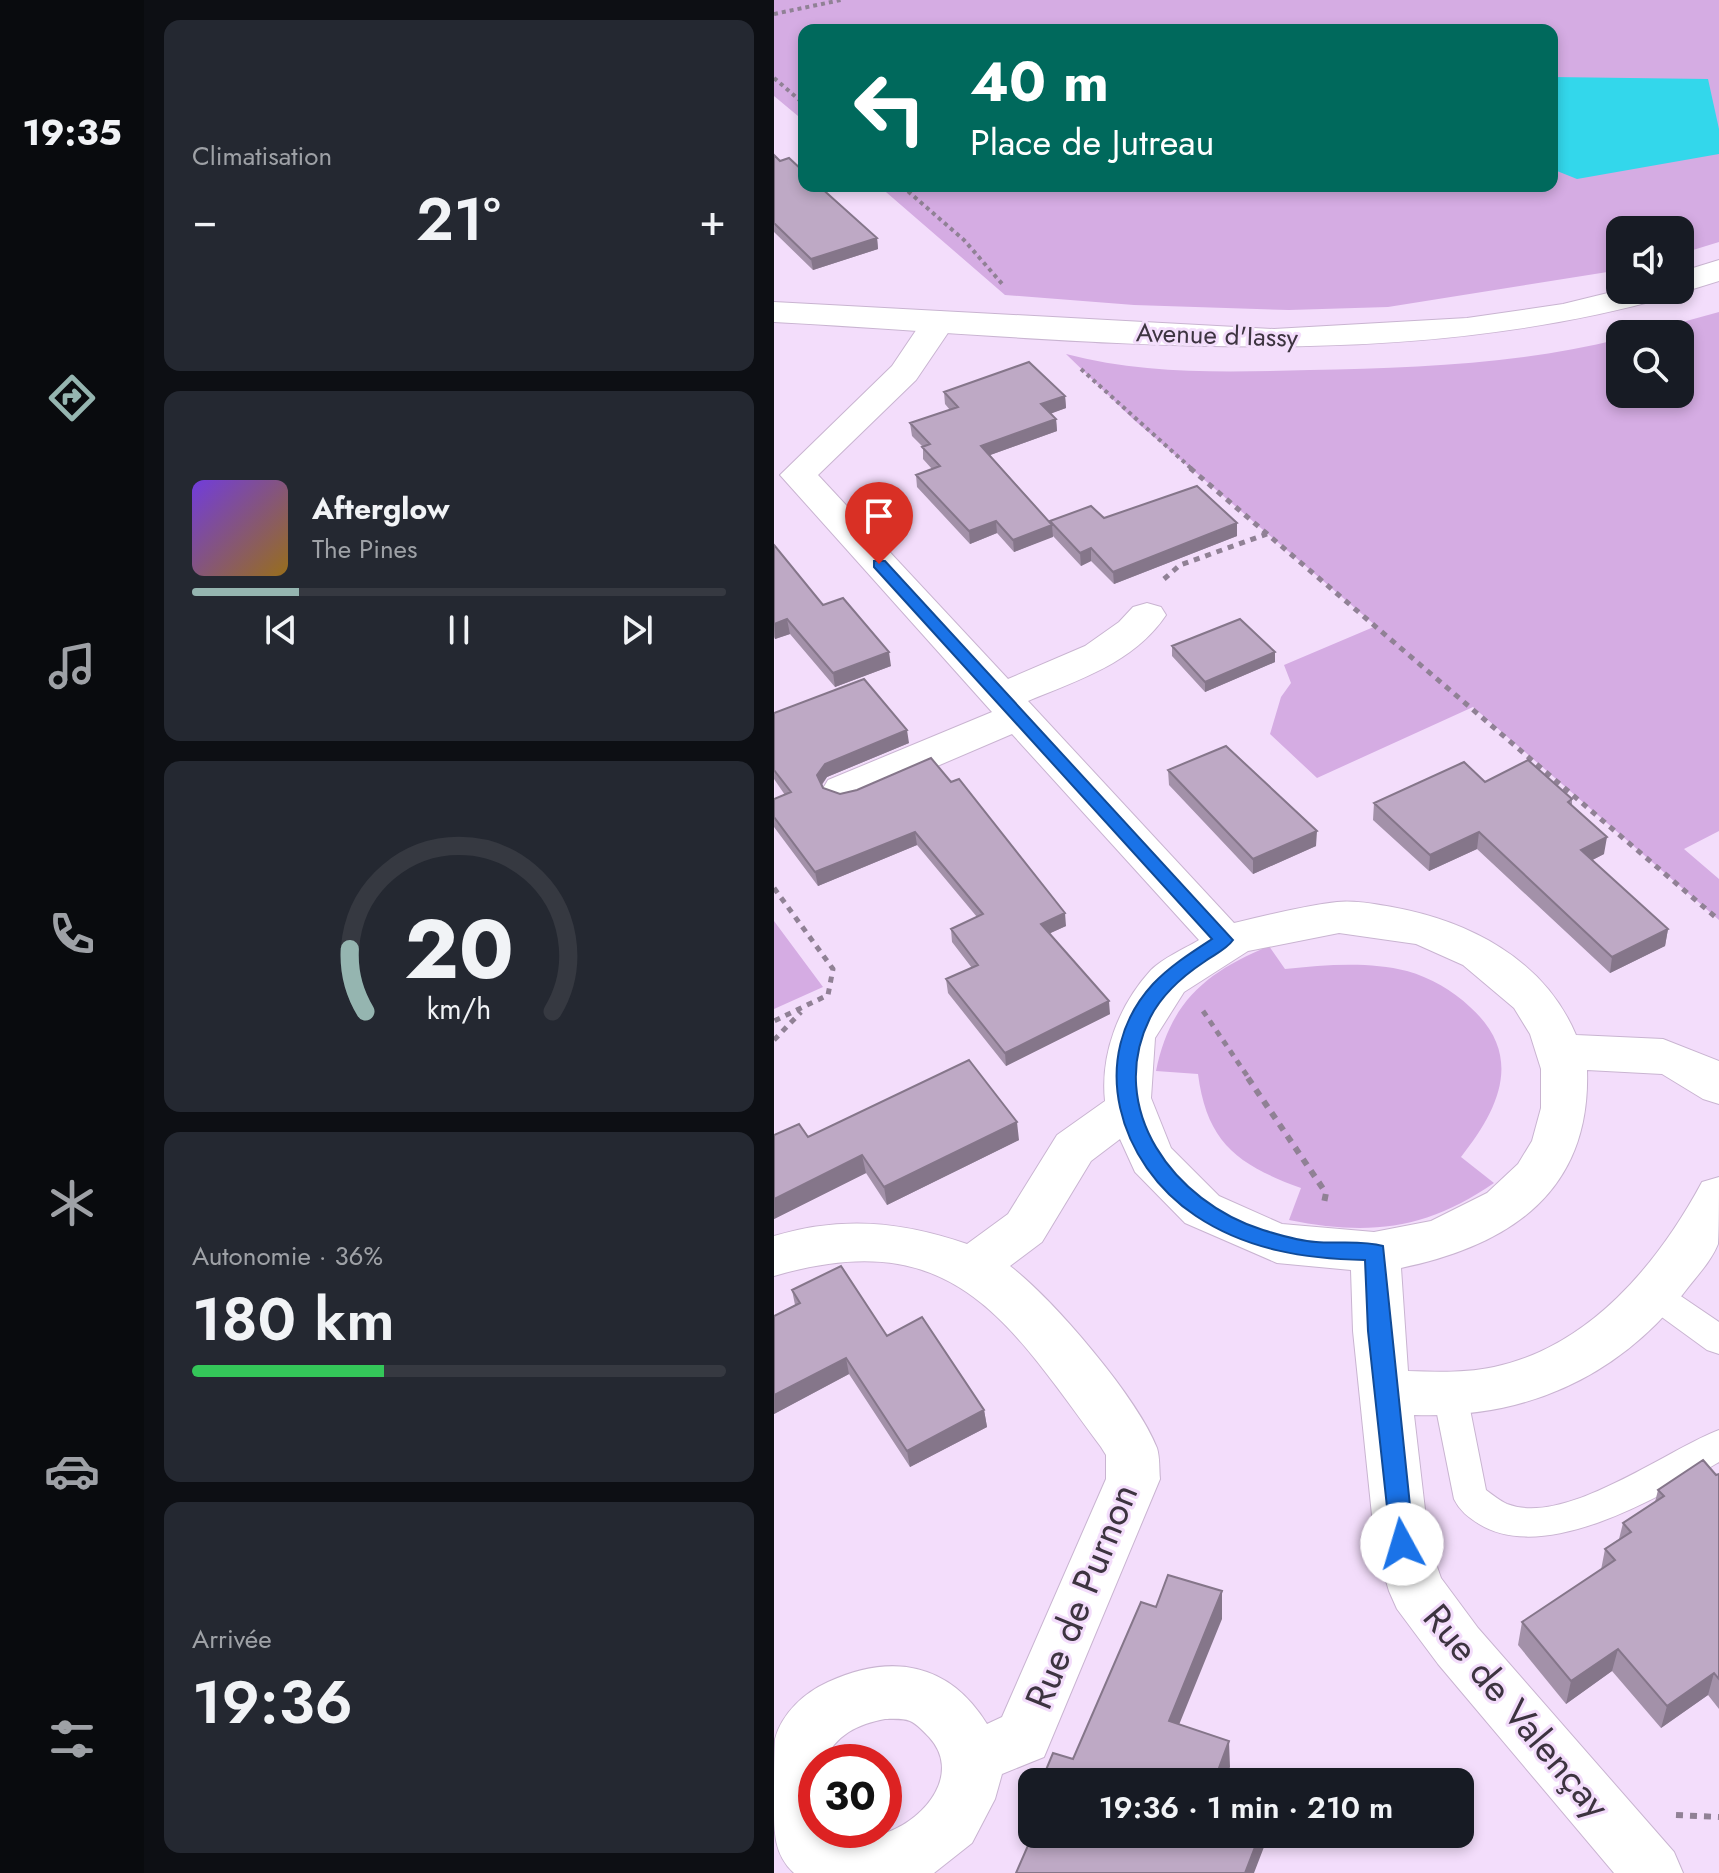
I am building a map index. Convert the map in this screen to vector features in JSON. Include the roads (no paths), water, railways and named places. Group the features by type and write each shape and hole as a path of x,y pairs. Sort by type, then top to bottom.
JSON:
{"street":[{"path":"1694,278 1719,270"},
{"name":"Avenue d'Iassy","path":"774,312 1274,339 1418,333 1546,316 1606,302"},
{"path":"939,321 904,373 786,475 1009,707 1224,940"},
{"path":"843,790 1009,707 1108,651 1130,636 1147,615"},
{"path":"1339,917 1380,919 1425,930 1464,945 1496,964 1527,992 1547,1019 1562,1052 1567,1084 1565,1114 1554,1147 1533,1181 1479,1223 1430,1243 1375,1252 1312,1250 1255,1236 1202,1210 1161,1173 1139,1141 1128,1110 1124,1079 1128,1047 1142,1014 1160,988 1224,940 1287,922 1339,917"},
{"path":"1562,1052 1658,1053 1686,1062 1719,1086"},
{"path":"971,1268 1025,1228 1074,1148 1085,1137 1128,1110"},
{"path":"1387,1392 1450,1394 1508,1386 1558,1367 1590,1348 1652,1293 1695,1243 1719,1196"},
{"name":"Rue de Purnon","path":"774,1256 834,1241 868,1240 921,1250 971,1268 993,1281 1026,1311 1120,1431 1132,1452 1133,1479 1023,1737 971,1758"},
{"name":"Rue de Valençay","path":"1375,1252 1378,1331 1402,1544 1417,1591 1458,1646 1653,1873"}],"lane":[{"path":"1652,1293 1719,1340"},
{"path":"1450,1394 1471,1499 1503,1520 1548,1523 1670,1474 1719,1445"}],"water":[{"path":"1558,77 1708,79 1719,129 1719,154 1577,179 1558,171"}]}
